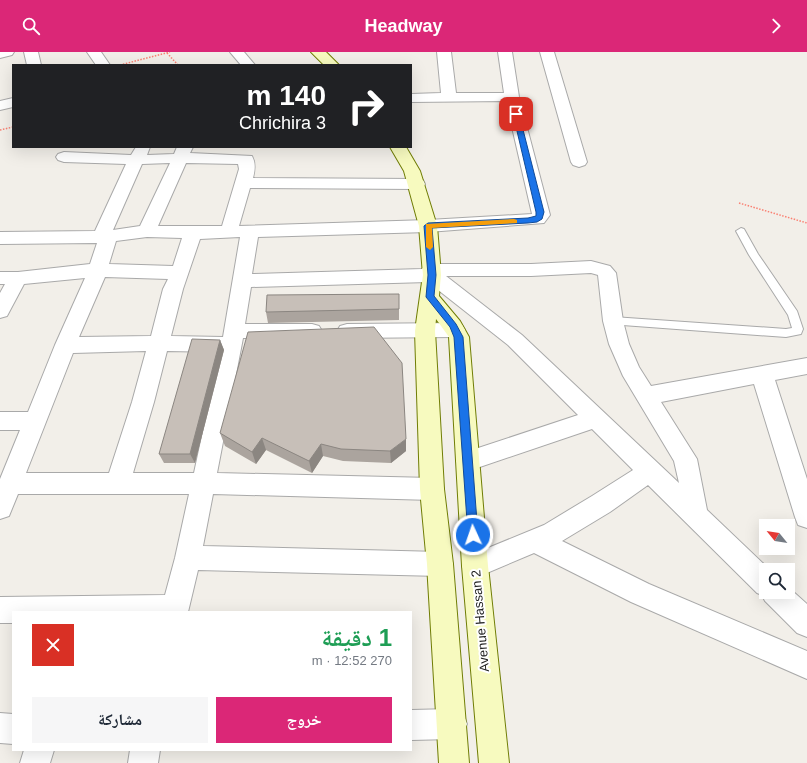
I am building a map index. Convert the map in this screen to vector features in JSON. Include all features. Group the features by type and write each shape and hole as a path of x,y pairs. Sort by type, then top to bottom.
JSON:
{"main road":[{"path":"318,52 331,64"},
{"path":"399,148 412,171 417,184 428,226 431,280 424,331 432,489 440,564 454,763"},
{"name":"Avenue Hassan 2","path":"431,280 459,337 475,566 494,763"},
{"path":"426,359 460,357"}],"street":[{"path":"0,54 7,52"},
{"path":"31,52 34,64"},
{"path":"94,52 102,64"},
{"path":"237,52 247,64"},
{"path":"444,52 449,98"},
{"path":"0,238 104,237 147,231 193,233 428,226 534,220 540,217 540,212 512,97 504,52"},
{"path":"547,52 579,162"},
{"path":"412,98 512,97"},
{"path":"0,106 12,102"},
{"path":"147,231 183,152"},
{"path":"0,610 175,610 188,558 202,483 233,338 242,281 239,231 243,183 247,169 246,159 183,152 64,157"},
{"path":"0,508 65,345 98,270 104,237 140,153"},
{"path":"243,183 417,184"},
{"path":"118,483 143,402 173,290 193,233"},
{"path":"242,281 431,280 531,270 600,268 607,273 613,321 619,344 630,370 685,459 689,472 696,517"},
{"path":"0,311 9,278 98,270 180,272"},
{"path":"431,280 515,340 759,577"},
{"path":"65,345 158,343 233,338 455,330"},
{"path":"645,396 807,366"},
{"path":"762,374 807,517"},
{"path":"468,461 595,419"},
{"path":"0,421 35,421"},
{"path":"475,566 553,533 650,472"},
{"path":"10,484 202,483 432,489"},
{"path":"535,541 640,593 807,665"},
{"path":"188,558 440,564"},
{"path":"781,599 807,623"},
{"path":"412,725 452,724"},
{"path":"0,728 12,729"},
{"path":"35,763 39,751"},
{"path":"143,763 145,751"}],"lane":[{"path":"613,321 724,330 786,333 797,331 798,324 793,314 754,255 742,231"}],"path":[{"path":"124,64 168,52 177,64"},
{"path":"0,130 12,127"},
{"path":"739,203 807,223"}],"building":[{"path":"399,294 399,309 266,312 267,295"},
{"path":"374,327 402,363 406,439 390,451 341,449 321,444 309,461 262,438 252,452 220,433 248,332"},
{"path":"192,339 220,340 190,454 159,454"}],"slow traffic":[{"path":"430,247 428,226 514,221"}],"route":[{"path":"473,535 459,337 453,326 430,297 432,275 428,226 528,221 538,219 540,217 516,114"}]}
